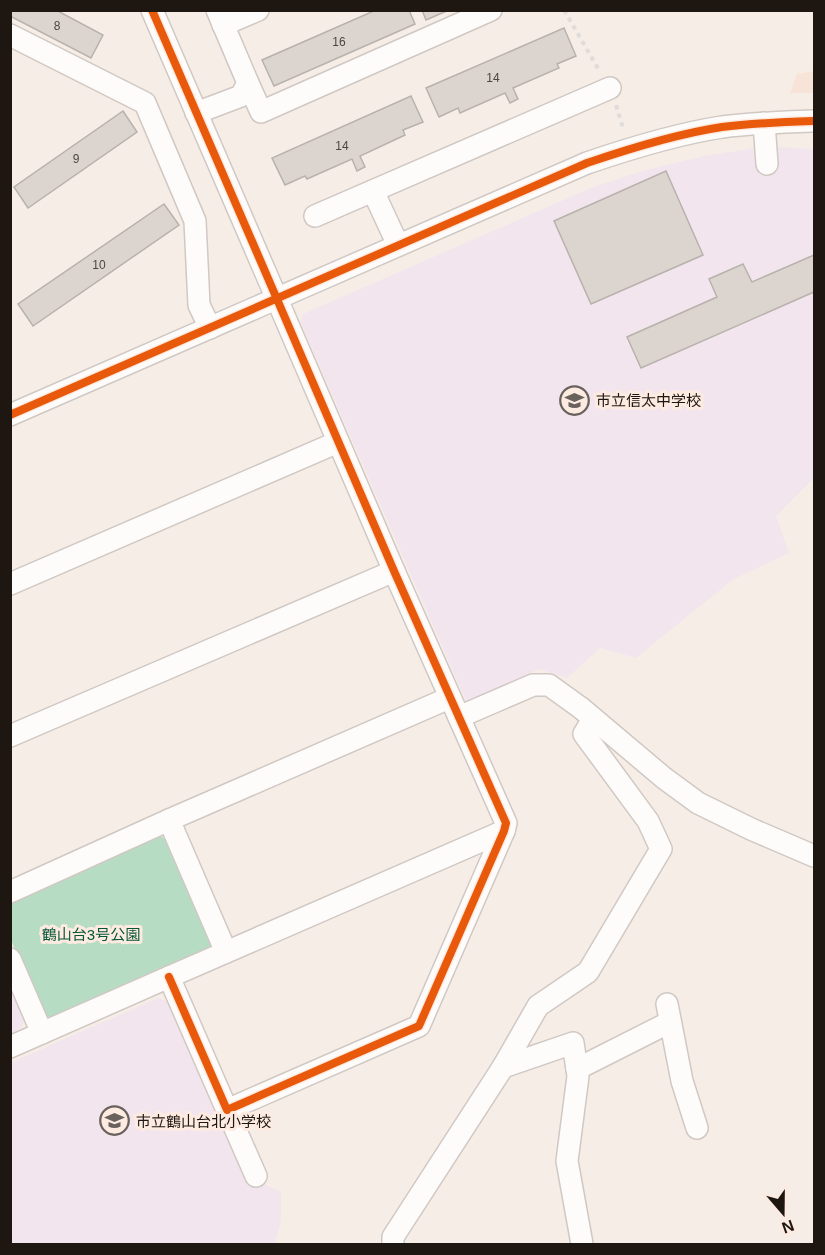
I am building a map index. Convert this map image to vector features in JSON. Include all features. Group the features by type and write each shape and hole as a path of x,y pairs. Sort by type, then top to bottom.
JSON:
{"street":[{"path":"152,10 394,571 506,823 419,1026 227,1110"},
{"path":"258,10 220,18 261,112 491,10"},
{"path":"10,35 145,103 195,221 199,305 210,328"},
{"path":"196,113 241,96 248,83"},
{"path":"315,216 610,88"},
{"path":"10,416 587,163 639,145 720,128 814,121"},
{"path":"764,123 767,164"},
{"path":"373,191 398,245"},
{"path":"10,584 338,442"},
{"path":"10,736 394,571"},
{"path":"10,891 169,820 454,708 533,685 549,685 698,803 814,856"},
{"path":"393,1245 393,1237 503,1067 538,1006 588,972 661,849 648,821 584,734 593,719"},
{"path":"169,820 226,952"},
{"path":"10,1047 504,831"},
{"path":"10,959 42,1033"},
{"path":"169,977 256,1176"},
{"path":"577,1069 669,1013 682,1081 697,1128"},
{"path":"503,1067 573,1043 578,1076 567,1161 582,1245"}],"path":[{"path":"564,10 610,88 623,128"}],"shaded area":[{"path":"814,71 814,93 790,93 797,74"},
{"name":"市立信太中学校","path":"778,147 814,149 814,478 776,516 789,553 732,580 636,658 600,648 567,678 539,669 467,703 301,323 303,314 591,188 642,171 704,156"},
{"path":"10,983 26,1019 21,1028 11,1033"},
{"name":"市立鶴山台北小学校","path":"158,998 169,1002 248,1184 260,1179 262,1183 281,1192 281,1220 275,1244 11,1244 10,1063"}],"green space":[{"name":"鶴山台3号公園","path":"160,836 172,842 212,938 209,952 54,1019 42,1014 11,940 10,901"}],"building":[{"path":"10,10 56,10 103,35 91,58 10,16"},
{"path":"376,10 409,10 415,24 274,86 262,60"},
{"path":"422,10 449,10 426,20"},
{"path":"564,28 576,56 557,64 559,68 513,88 518,99 510,103 505,93 460,113 458,108 439,117 426,88"},
{"path":"411,96 423,122 403,130 405,135 360,156 365,167 357,171 352,159 307,179 305,176 285,185 272,158"},
{"path":"123,111 137,132 28,208 14,187"},
{"path":"666,171 703,255 591,304 554,221"},
{"path":"164,204 179,225 33,326 18,304"},
{"path":"814,255 814,292 641,368 627,337 717,297 709,279 743,264 752,282"}],"cycle path":[{"path":"152,10 394,571 506,823 419,1026 227,1110 169,977"},
{"path":"10,415 587,163 688,133 722,127 814,121"}],"place":[{"name":"市立信太中学校","path":"575,400"},
{"name":"市立鶴山台北小学校","path":"115,1121"}]}
